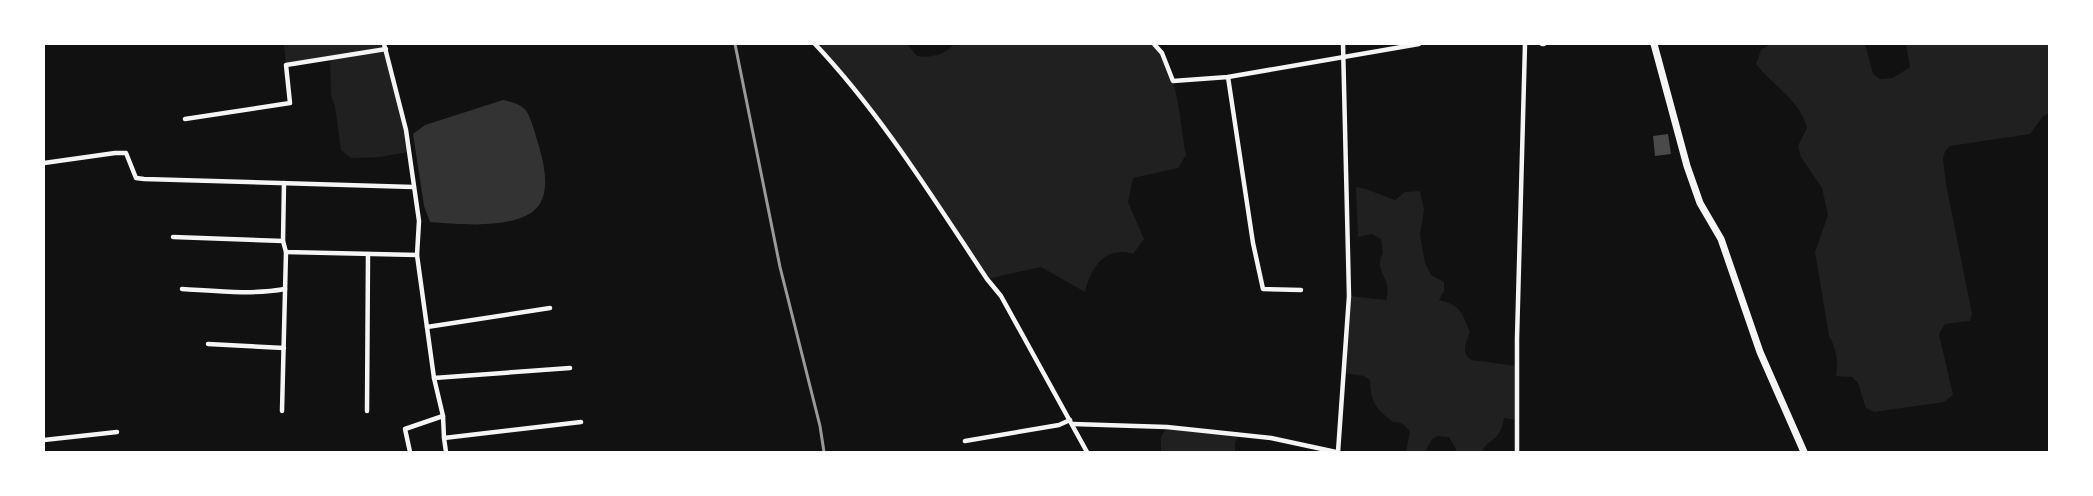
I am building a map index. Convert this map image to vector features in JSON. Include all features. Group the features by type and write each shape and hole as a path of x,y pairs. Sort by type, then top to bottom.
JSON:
{"highway":[{"path":"1654,44 1683,152 1701,203 1721,239 1760,352 1804,453"}],"street":[{"path":"815,44 847,78 906,158 987,279 1001,296 1087,453"},
{"path":"1154,44 1162,53 1173,81 1228,77 1419,44"},
{"path":"965,441 1071,422 1167,427 1261,437 1337,453 1349,296 1343,44"},
{"path":"1517,453 1517,339 1525,44"},
{"path":"185,119 290,103 286,65 385,46 406,130 419,221 417,255 446,453"},
{"path":"1228,77 1253,243 1263,289 1301,290"},
{"path":"44,163 126,153 136,178 413,187"},
{"path":"282,411 286,252 284,183"},
{"path":"173,237 284,241"},
{"path":"286,252 417,255"},
{"path":"366,411 368,254"},
{"path":"182,289 239,292 285,289"},
{"path":"427,327 550,308"},
{"path":"208,344 284,348"},
{"path":"434,378 570,368"},
{"path":"410,453 405,429 442,416"},
{"path":"444,438 581,422"},
{"path":"44,440 117,432"}],"shaded area":[{"path":"284,44 384,44 406,130 408,152 380,157 351,158 341,150 335,106 331,95 330,60 286,65"},
{"path":"815,44 907,44 917,56 927,57 942,53 954,44 1154,44 1169,68 1177,97 1186,155 1178,168 1133,178 1128,202 1144,239 1133,254 1114,253 1100,261 1087,283 1085,292 1041,267 987,279 884,128"},
{"path":"1770,44 1865,44 1873,74 1880,79 1893,78 1910,67 1906,44 2049,44 2049,113 2043,116 2030,134 1950,146 1945,151 1943,159 1946,184 1972,314 1970,321 1945,324 1939,334 1953,395 1944,402 1874,412 1866,408 1858,383 1852,377 1836,376 1836,355 1829,336 1815,252 1828,215 1822,188 1801,157 1798,146 1807,128 1803,118 1792,101 1756,64 1761,50"},
{"path":"503,100 522,107 532,123 545,174 544,195 540,204 523,217 501,223 430,222 424,206 413,134 425,125"},
{"path":"1356,187 1395,200 1405,192 1420,191 1424,210 1420,235 1425,263 1431,275 1444,282 1444,291 1439,300 1456,307 1465,320 1470,332 1465,348 1466,354 1472,360 1517,366 1517,420 1504,418 1500,431 1482,452 1455,452 1456,449 1449,437 1438,436 1432,439 1425,452 1406,452 1410,432 1403,424 1393,422 1379,409 1373,400 1370,380 1364,376 1344,373 1349,296 1386,300 1388,293 1380,265 1383,253 1381,239 1372,234 1358,237"},
{"path":"1167,427 1240,435 1235,442 1235,452 1161,452 1161,437"}],"building":[{"path":"1668,134 1671,154 1655,156 1653,136"}],"railway":[{"path":"735,44 780,267 820,426 824,452"}]}
